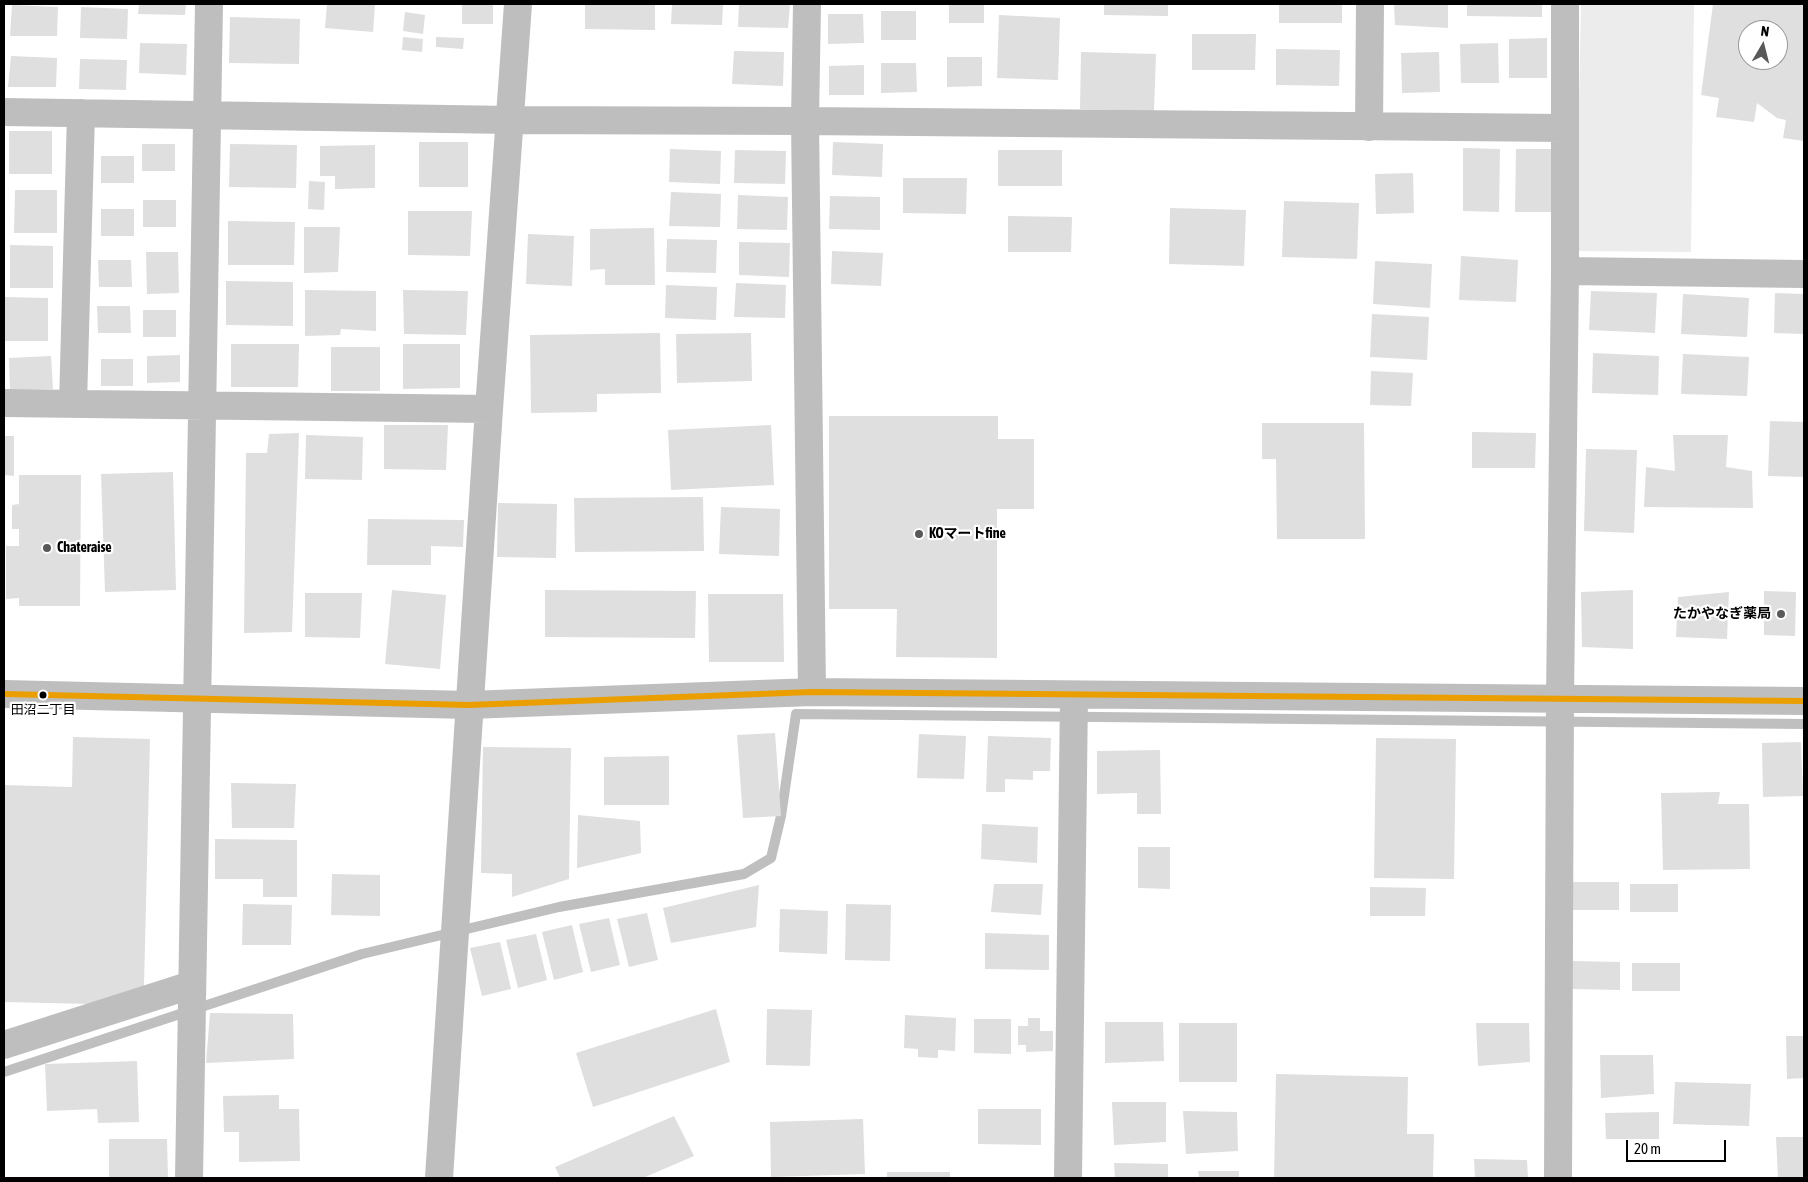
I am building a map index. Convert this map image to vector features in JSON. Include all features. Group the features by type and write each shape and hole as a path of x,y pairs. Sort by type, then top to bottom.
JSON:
{"street":[{"path":"188,1178 209,4"},
{"path":"439,1178 469,705 518,4"},
{"path":"807,4 805,121 812,692"},
{"path":"1369,127 1370,4"},
{"path":"1558,1178 1560,699 1565,271 1565,4"},
{"path":"4,112 511,120 1564,128"},
{"path":"73,404 81,113"},
{"path":"1565,271 1804,274"},
{"path":"4,403 489,409"},
{"path":"4,694 469,705 812,692 1804,701"},
{"path":"1068,1178 1074,695"},
{"path":"4,1045 191,985"}],"shaded area":[{"path":"1581,4 1694,4 1691,252 1576,251"}],"building":[{"path":"139,4 186,4 185,15 138,14"},
{"path":"327,4 375,4 373,32 325,28"},
{"path":"462,4 493,4 493,24 462,24"},
{"path":"585,4 655,4 655,30 585,29"},
{"path":"672,4 723,4 722,25 671,24"},
{"path":"739,4 790,4 788,28 738,27"},
{"path":"949,4 984,4 984,23 949,23"},
{"path":"1104,4 1168,4 1168,16 1104,15"},
{"path":"1279,4 1342,4 1342,23 1279,23"},
{"path":"1394,4 1448,4 1448,28 1395,25"},
{"path":"1467,4 1542,4 1542,17 1467,16"},
{"path":"1713,4 1804,4 1804,141 1783,138 1786,120 1777,118 1757,103 1754,122 1716,117 1719,98 1701,95"},
{"path":"12,5 58,7 57,36 10,36"},
{"path":"81,7 128,9 127,39 80,38"},
{"path":"881,11 916,11 916,40 881,40"},
{"path":"405,12 425,15 423,34 403,31"},
{"path":"828,14 863,14 864,43 828,44"},
{"path":"999,15 1060,18 1058,80 997,78"},
{"path":"230,17 300,19 299,64 229,63"},
{"path":"1192,34 1256,34 1255,70 1192,70"},
{"path":"403,37 423,39 422,52 402,50"},
{"path":"436,37 464,38 463,49 436,47"},
{"path":"1547,38 1547,78 1509,78 1509,39"},
{"path":"140,43 187,44 186,75 139,73"},
{"path":"1498,43 1499,83 1461,83 1460,44"},
{"path":"1276,49 1340,50 1339,86 1276,85"},
{"path":"734,51 784,52 783,86 732,84"},
{"path":"1081,52 1156,54 1154,111 1080,109"},
{"path":"1439,52 1440,92 1402,93 1401,53"},
{"path":"11,56 57,58 56,87 8,87"},
{"path":"947,57 982,57 982,86 947,87"},
{"path":"80,59 127,60 126,90 79,89"},
{"path":"881,63 916,63 917,92 881,93"},
{"path":"864,65 864,95 829,95 829,66"},
{"path":"9,131 52,131 52,174 9,174"},
{"path":"419,142 468,142 468,187 419,187"},
{"path":"833,142 883,144 882,177 832,175"},
{"path":"142,144 175,144 175,171 142,171"},
{"path":"230,144 297,145 296,188 229,187"},
{"path":"375,145 375,188 335,189 335,176 320,176 320,146"},
{"path":"1463,148 1500,149 1499,212 1463,211"},
{"path":"670,149 721,151 720,184 669,182"},
{"path":"1516,149 1552,149 1551,212 1515,212"},
{"path":"735,150 786,151 785,184 734,183"},
{"path":"998,150 1062,150 1062,186 998,186"},
{"path":"101,156 134,156 134,183 101,183"},
{"path":"1413,173 1414,213 1376,214 1375,174"},
{"path":"903,178 967,178 966,214 903,213"},
{"path":"309,181 325,182 324,210 308,209"},
{"path":"15,190 57,190 57,233 14,233"},
{"path":"671,192 721,194 720,227 669,226"},
{"path":"738,195 788,197 787,230 737,229"},
{"path":"830,196 880,197 880,230 829,229"},
{"path":"143,200 176,200 176,227 143,227"},
{"path":"1284,201 1359,203 1357,259 1282,257"},
{"path":"1170,208 1246,210 1244,266 1169,264"},
{"path":"101,209 134,209 134,236 101,236"},
{"path":"408,211 472,211 470,256 408,255"},
{"path":"1008,216 1072,217 1071,252 1008,252"},
{"path":"228,221 295,222 294,265 228,265"},
{"path":"304,227 340,227 338,272 304,273"},
{"path":"654,228 655,285 605,285 605,269 590,270 590,229"},
{"path":"528,234 574,236 572,286 526,284"},
{"path":"667,239 717,240 716,273 666,272"},
{"path":"739,242 790,243 789,277 739,275"},
{"path":"10,245 53,246 53,288 10,288"},
{"path":"832,251 883,253 881,286 831,284"},
{"path":"146,252 178,252 179,293 147,294"},
{"path":"1461,256 1518,260 1516,302 1459,300"},
{"path":"98,260 131,260 132,287 99,287"},
{"path":"1375,261 1432,264 1430,308 1373,304"},
{"path":"226,281 293,282 293,326 226,325"},
{"path":"736,283 786,285 785,318 734,317"},
{"path":"666,285 717,287 716,320 665,318"},
{"path":"305,290 376,291 376,331 341,329 340,335 305,336"},
{"path":"403,290 468,291 466,335 404,334"},
{"path":"1591,291 1657,293 1655,333 1589,330"},
{"path":"1775,293 1804,294 1804,334 1774,333"},
{"path":"1683,294 1749,298 1747,337 1681,334"},
{"path":"5,297 48,298 48,341 5,341"},
{"path":"97,306 130,306 131,333 98,333"},
{"path":"143,310 176,310 176,337 143,337"},
{"path":"1372,314 1429,317 1427,360 1370,357"},
{"path":"660,333 661,393 597,394 597,412 531,413 530,335"},
{"path":"751,333 752,381 677,383 676,334"},
{"path":"231,344 299,344 298,387 231,387"},
{"path":"403,344 460,344 460,388 403,389"},
{"path":"331,347 380,347 380,391 331,391"},
{"path":"1593,353 1659,356 1658,395 1592,393"},
{"path":"1683,354 1749,357 1747,396 1681,394"},
{"path":"180,355 180,382 147,383 147,356"},
{"path":"51,356 53,389 10,390 9,358"},
{"path":"101,359 133,359 133,386 101,386"},
{"path":"1371,371 1413,373 1411,406 1370,405"},
{"path":"829,416 998,416 998,439 1034,439 1034,509 997,509 997,658 896,657 897,609 829,609"},
{"path":"1770,421 1804,422 1804,477 1768,476"},
{"path":"1262,423 1364,423 1365,539 1277,539 1276,459 1262,459"},
{"path":"384,425 448,425 446,470 384,469"},
{"path":"771,425 774,485 671,490 668,430"},
{"path":"1472,432 1536,433 1535,468 1472,468"},
{"path":"299,433 292,632 244,633 246,453 267,453 269,434"},
{"path":"306,435 363,437 362,480 305,479"},
{"path":"1673,435 1728,435 1726,467 1752,471 1753,508 1644,507 1646,467 1675,471"},
{"path":"4,436 14,436 14,476 4,475"},
{"path":"1586,449 1637,450 1634,533 1584,531"},
{"path":"173,472 176,590 105,592 101,474"},
{"path":"19,475 81,475 80,606 19,606 19,598 6,599 6,546 19,546 19,529 12,529 12,505 19,504"},
{"path":"703,497 704,551 575,552 574,498"},
{"path":"498,503 557,504 556,558 497,557"},
{"path":"721,507 780,509 779,556 719,554"},
{"path":"368,519 464,520 463,547 431,546 431,565 367,565"},
{"path":"392,590 446,595 440,669 385,664"},
{"path":"545,590 696,591 695,638 545,637"},
{"path":"1633,590 1633,649 1582,647 1581,592"},
{"path":"1764,591 1796,592 1795,636 1764,635"},
{"path":"1729,592 1727,639 1676,637 1678,597"},
{"path":"305,593 362,593 360,638 305,637"},
{"path":"708,594 783,594 784,662 709,662"},
{"path":"775,733 781,816 743,818 737,735"},
{"path":"919,734 966,736 964,779 917,778"},
{"path":"988,736 1051,738 1050,771 1033,771 1033,780 1005,779 1005,792 986,792"},
{"path":"73,737 150,739 144,986 91,1004 4,1002 4,785 72,787"},
{"path":"1376,738 1456,739 1454,879 1374,878"},
{"path":"1801,742 1803,796 1763,797 1762,743"},
{"path":"483,747 571,748 569,879 512,897 512,874 481,873"},
{"path":"1160,750 1161,814 1137,814 1137,793 1097,794 1097,751"},
{"path":"669,756 669,805 604,805 604,757"},
{"path":"231,783 296,784 294,828 232,828"},
{"path":"1720,792 1718,804 1749,804 1750,869 1663,870 1661,793"},
{"path":"578,815 640,821 641,853 577,868"},
{"path":"982,824 1038,827 1037,863 981,859"},
{"path":"215,839 297,840 297,897 263,897 263,879 215,879"},
{"path":"1138,847 1170,847 1170,889 1138,888"},
{"path":"332,874 380,875 380,916 331,915"},
{"path":"1571,882 1619,882 1619,910 1571,910"},
{"path":"994,884 1043,884 1041,915 991,912"},
{"path":"1630,884 1678,884 1678,912 1630,912"},
{"path":"759,885 756,927 671,943 663,908"},
{"path":"1370,887 1426,888 1425,916 1370,916"},
{"path":"243,904 292,905 291,945 242,945"},
{"path":"846,904 891,905 890,961 845,960"},
{"path":"780,909 828,911 827,954 779,952"},
{"path":"647,913 658,960 629,967 617,919"},
{"path":"609,918 620,965 591,972 579,924"},
{"path":"572,925 583,972 554,980 542,932"},
{"path":"985,933 1049,935 1049,970 985,969"},
{"path":"536,934 547,980 518,988 506,940"},
{"path":"500,942 511,989 482,996 470,948"},
{"path":"1572,961 1620,962 1620,990 1572,989"},
{"path":"1632,963 1680,963 1680,991 1632,991"},
{"path":"716,1009 730,1062 593,1107 576,1053"},
{"path":"767,1009 812,1010 810,1066 766,1065"},
{"path":"210,1013 293,1014 294,1059 206,1063"},
{"path":"905,1015 956,1018 955,1051 938,1050 938,1058 918,1057 918,1049 904,1048"},
{"path":"1028,1018 1040,1018 1040,1031 1053,1031 1053,1051 1026,1052 1026,1045 1018,1045 1018,1026 1028,1026"},
{"path":"974,1019 1011,1019 1011,1054 974,1053"},
{"path":"1105,1022 1163,1022 1164,1061 1105,1063"},
{"path":"1179,1023 1237,1023 1237,1082 1179,1082"},
{"path":"1476,1023 1529,1023 1530,1062 1478,1066"},
{"path":"1786,1036 1804,1036 1804,1078 1787,1079"},
{"path":"1600,1055 1653,1055 1654,1094 1601,1098"},
{"path":"137,1061 139,1122 98,1123 97,1109 47,1111 45,1064"},
{"path":"1276,1074 1408,1077 1407,1134 1434,1134 1433,1178 1274,1178"},
{"path":"1675,1082 1751,1084 1749,1126 1673,1124"},
{"path":"279,1095 279,1109 299,1109 300,1161 239,1162 239,1132 224,1132 223,1096"},
{"path":"1112,1102 1166,1102 1166,1142 1114,1145"},
{"path":"978,1109 1041,1109 1041,1145 978,1144"},
{"path":"1183,1111 1237,1112 1238,1151 1186,1154"},
{"path":"1659,1112 1659,1139 1606,1139 1605,1113"},
{"path":"674,1116 694,1156 643,1178 560,1178 555,1167"},
{"path":"863,1119 865,1174 771,1177 770,1122"},
{"path":"1776,1137 1804,1137 1804,1178 1778,1178"},
{"path":"109,1139 167,1139 168,1178 109,1178"},
{"path":"1474,1159 1527,1160 1528,1178 1475,1178"},
{"path":"1114,1163 1168,1164 1168,1178 1115,1178"},
{"path":"1198,1171 1239,1171 1239,1178 1199,1178"},
{"path":"887,1172 950,1172 950,1178 887,1178"}],"waterway":[{"path":"4,1072 362,954 559,907 744,874 771,858 781,816 796,714 1804,724"}],"transit line":[{"path":"4,694 469,705 812,692 1804,701"}],"place":[{"name":"KOマートfine","path":"919,534"},
{"name":"Chateraise","path":"47,548"},
{"name":"たかやなぎ薬局","path":"1781,614"},
{"name":"田沼二丁目","path":"43,695"}]}
